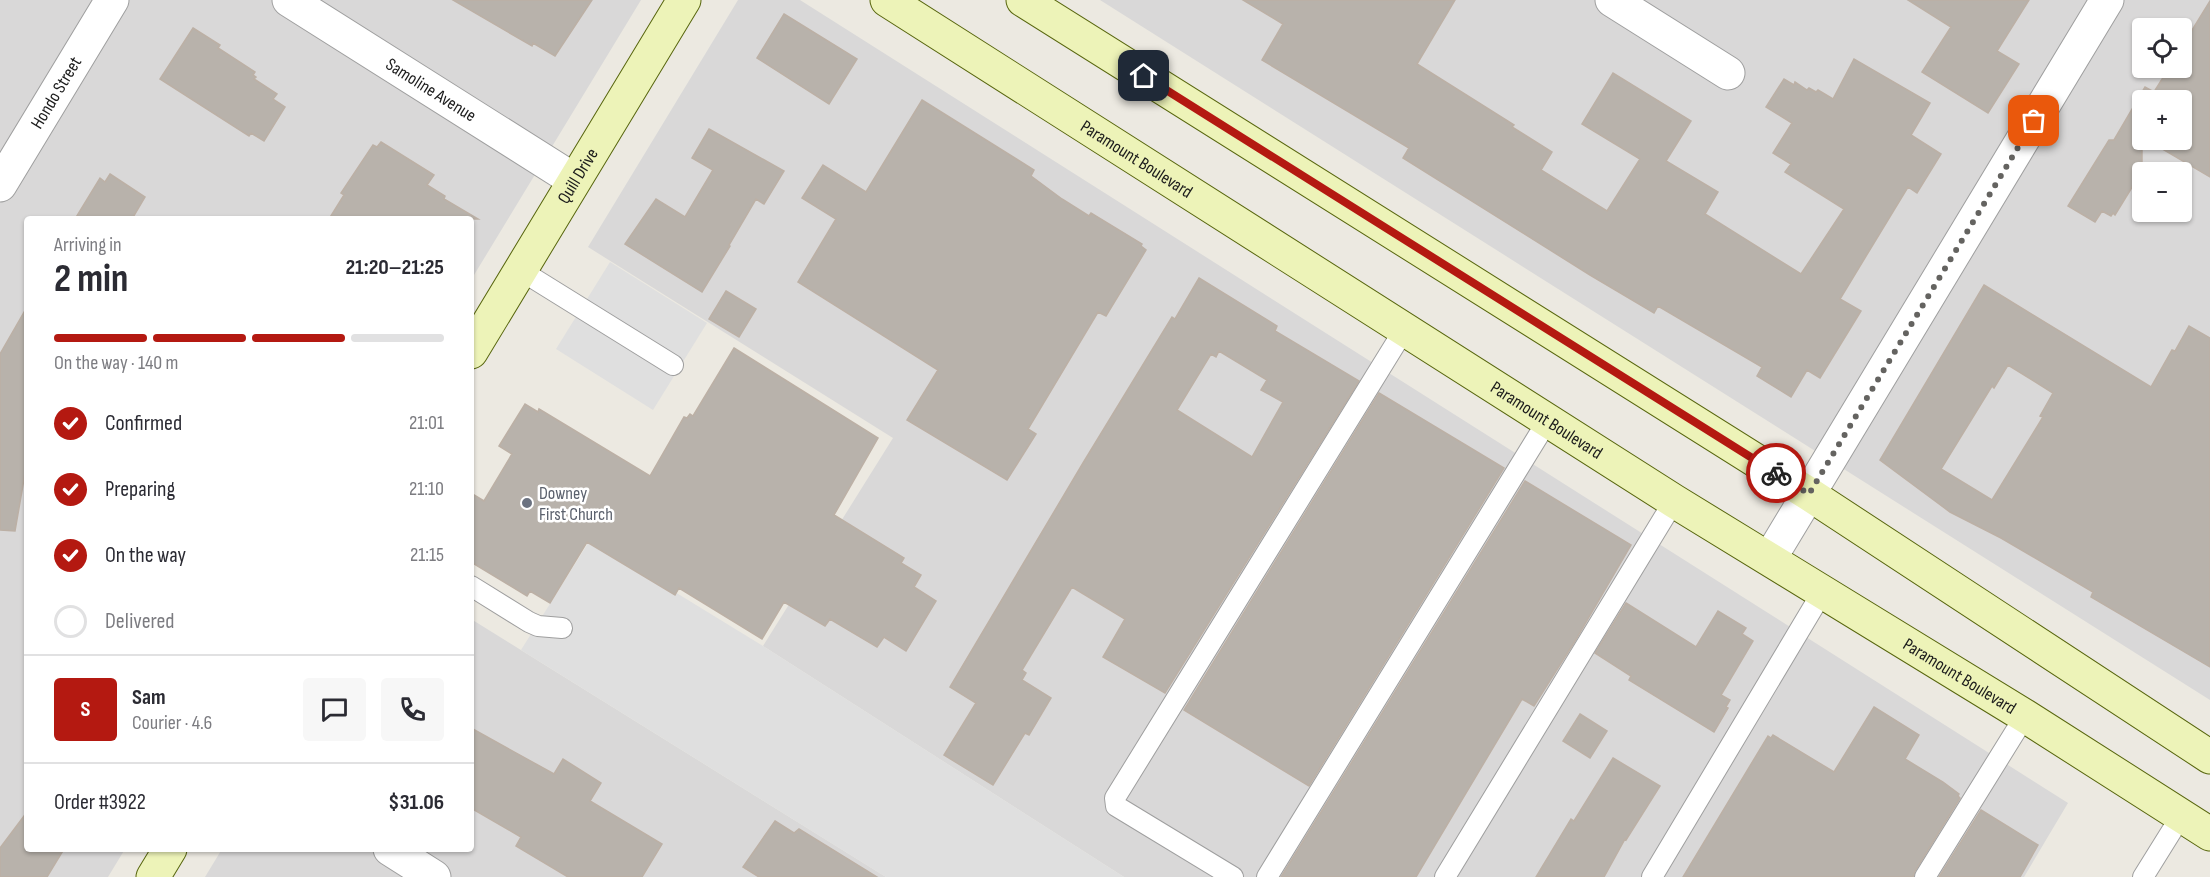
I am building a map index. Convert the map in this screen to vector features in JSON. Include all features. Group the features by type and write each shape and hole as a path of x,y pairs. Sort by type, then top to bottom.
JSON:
{"main road":[{"name":"Quill Drive","path":"474,347 684,0"},
{"name":"Paramount Boulevard","path":"887,0 1674,501 2025,716 2210,834"},
{"path":"1023,0 1809,494 2210,757"},
{"path":"153,877 168,852"}],"street":[{"name":"Hondo Street","path":"0,185 112,0"},
{"name":"Samoline Avenue","path":"289,0 574,180"},
{"path":"1612,0 1728,74"},
{"path":"1770,558 2107,0"},
{"path":"395,852 434,877"}],"lane":[{"path":"520,270 673,365"},
{"path":"1233,877 1116,806 1115,798 1404,330"},
{"path":"1267,877 1548,420"},
{"path":"1445,877 1674,501"},
{"path":"474,588 529,622 538,626 562,628"},
{"path":"1652,877 1823,591"},
{"path":"1925,877 2025,716"},
{"path":"2143,877 2181,816"}],"shaded area":[{"path":"0,0 641,0 474,275 474,216 24,216 24,852 123,852 108,877 0,877"},
{"path":"738,0 800,0 2068,803 2024,877 1124,877 763,646 893,438 588,247"},
{"path":"1100,0 2210,0 2210,700"},
{"path":"610,262 707,323 653,410 556,349"},
{"path":"590,540 763,646 1124,877 886,877 521,650"},
{"path":"474,621 886,877 205,877 220,852 474,852"}],"building":[{"path":"453,0 592,0 555,56 533,43 532,46"},
{"path":"1243,0 1455,0 1417,64 1514,125 1512,127 1552,152 1541,170 1607,211 1640,159 1582,124 1613,73 1691,121 1666,161 1718,192 1705,214 1801,274 1844,209 1785,172 1791,164 1773,153 1792,123 1766,107 1784,79 1794,85 1795,82 1807,90 1809,88 1816,92 1818,90 1833,99 1854,59 1930,103 1911,135 1941,154 1917,193 1908,187 1840,299 1861,311 1820,378 1807,370 1791,397 1757,376 1762,367 1658,306 1654,313 1590,275 1403,158 1409,148 1262,60 1283,24"},
{"path":"1908,0 2029,0 1997,51 2019,64 1988,113 1922,72 1951,27"},
{"path":"2210,1 2210,177 2192,166 2192,162 2184,162 2164,150 2192,150 2192,90 2155,90 2163,78 2192,78 2192,30"},
{"path":"784,14 857,59 829,104 757,58"},
{"path":"193,28 220,45 218,48 255,72 254,79 277,94 273,99 285,107 264,141 251,133 249,136 160,79"},
{"path":"922,100 1034,170 1031,176 1062,199 1089,216 1091,213 1142,244 1141,246 1146,250 1106,316 1098,312 1028,429 1036,434 1007,480 907,420 938,370 798,282 836,219 802,198 823,165 866,192"},
{"path":"2132,109 2132,150 2142,150 2142,162 2132,162 2132,187 2115,215 2113,213 2111,216 2102,211 2095,222 2068,206 2109,140 2114,140"},
{"path":"709,129 784,171 764,204 756,199 702,292 625,244 656,199 685,217 713,170 692,158"},
{"path":"381,142 434,175 427,185 445,196 444,199 473,216 331,216 344,195 341,193 373,145 377,147"},
{"path":"110,174 145,197 134,216 77,216 100,178 105,182"},
{"path":"1199,278 1277,326 1275,331 1359,381 1165,693 1103,657 1125,619 1072,587 1022,670 1026,673 1022,680 1051,698 1029,735 1025,733 993,785 944,755 976,703 950,687 1172,317 1175,319","holes":["1219,351 1267,380 1261,390 1283,402 1252,457 1177,410 1211,354 1216,357"]},
{"path":"1984,285 2151,387 2189,326 2210,338 2210,667 2091,597 2093,592 2001,538 1950,512 1880,460","holes":["2008,365 2053,393 2040,416 2043,417 1992,500 1941,469 1992,386 1994,388"]},
{"path":"726,291 756,309 739,337 709,319"},
{"path":"24,312 24,479 15,531 0,530 0,354"},
{"path":"734,348 878,438 834,515 904,558 901,563 921,575 914,587 936,601 906,651 884,637 877,647 830,619 825,626 784,602 762,639 679,588 675,595 587,542 550,603 530,591 527,596 474,564 474,495 484,501 512,454 499,446 525,404 538,412 539,409 650,476 684,417 687,418 690,414 693,416"},
{"path":"1379,393 1504,468 1309,786 1184,710"},
{"path":"1525,481 1631,545 1575,641 1534,706 1522,699 1416,877 1281,877"},
{"path":"1626,603 1696,647 1718,611 1746,628 1742,634 1753,641 1721,695 1730,700 1714,732 1629,680 1631,676 1595,653"},
{"path":"1874,707 1919,735 1905,759 1943,782 1959,794 1960,798 1913,877 1683,877 1768,736 1771,738 1773,735 1834,772"},
{"path":"1580,714 1607,731 1590,758 1563,741"},
{"path":"474,730 554,774 563,759 601,783 590,801 662,844 642,877 568,877 516,846 521,837 474,810"},
{"path":"1613,758 1660,786 1625,839 1604,877 1536,877 1571,819 1574,821"},
{"path":"1981,810 2038,845 2020,877 1939,877"},
{"path":"24,816 24,852 62,852 47,877 0,877 0,848"},
{"path":"775,821 794,833 799,829 877,877 759,877 743,867"}],"way so far":[{"path":"1776,473 1809,494 2034,121"}],"place":[{"name":"Downey First Church","path":"527,503"}],"route":[{"path":"1144,76 1776,473"}]}
